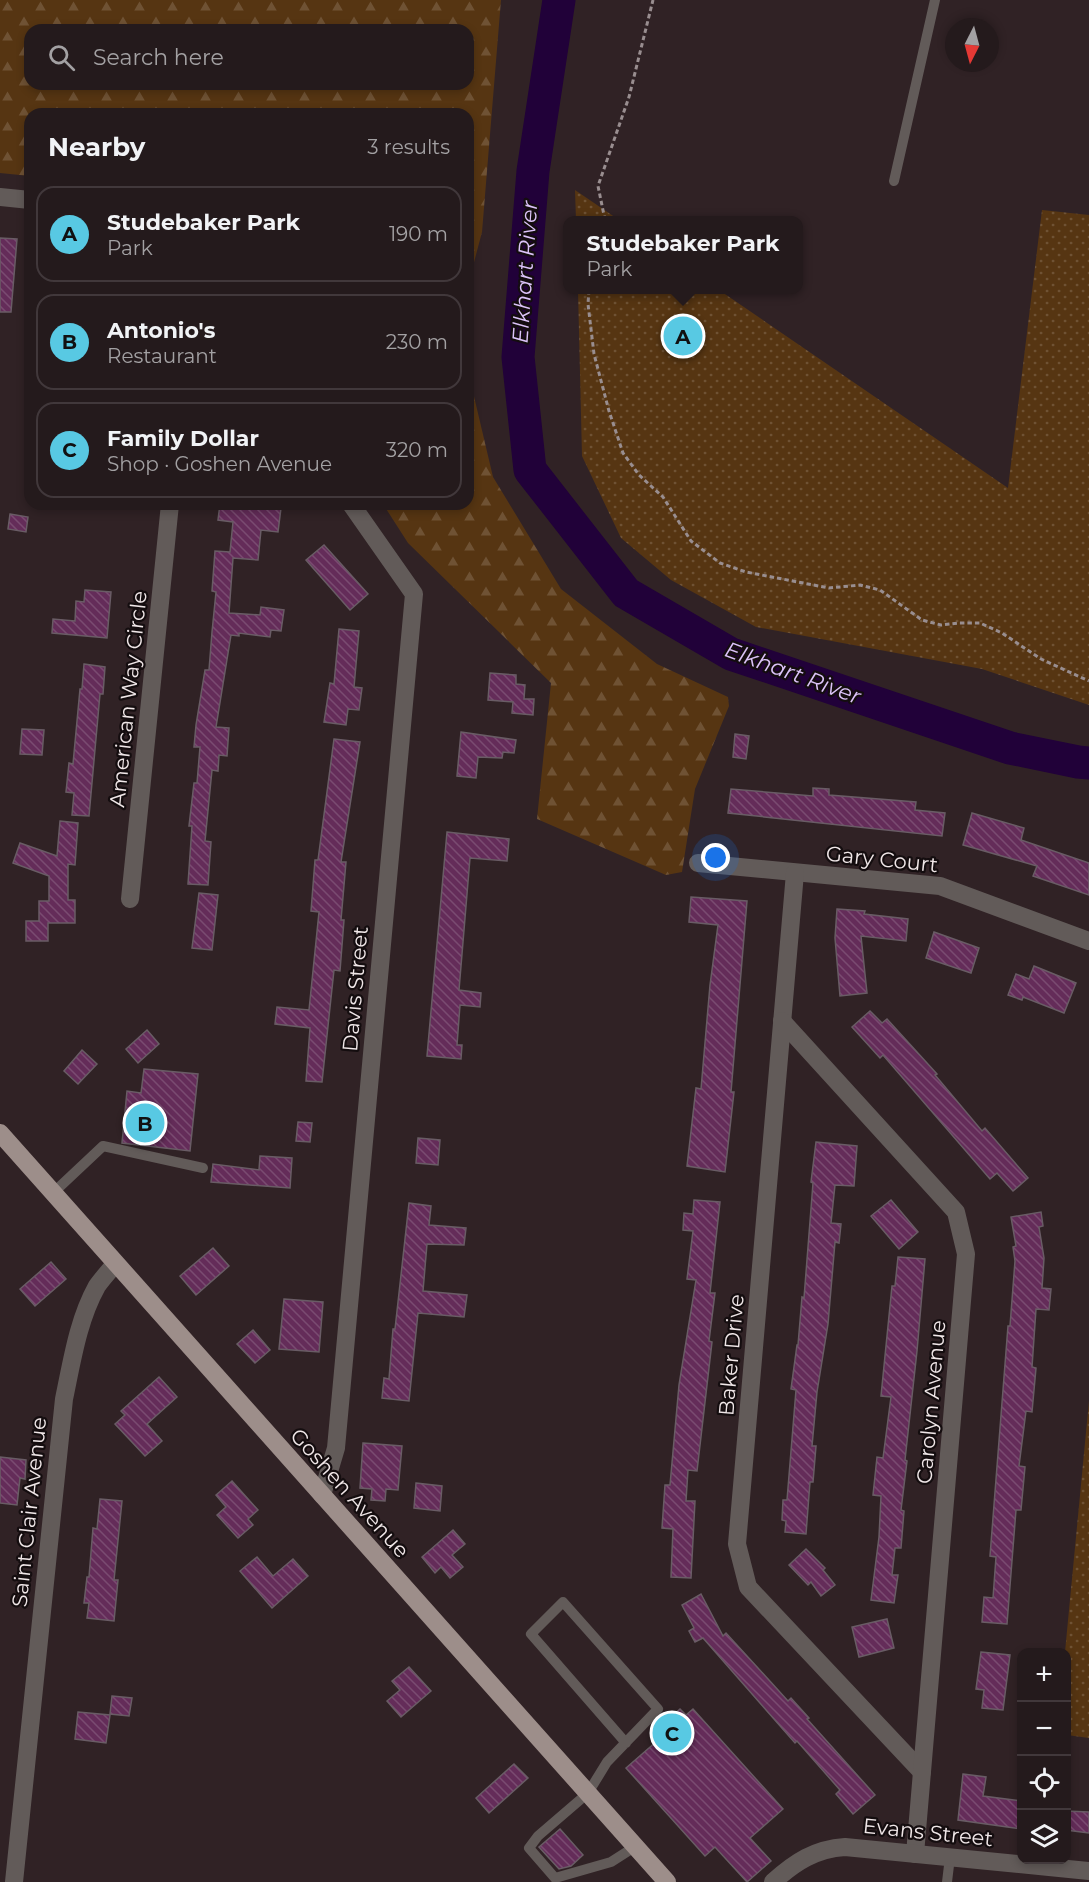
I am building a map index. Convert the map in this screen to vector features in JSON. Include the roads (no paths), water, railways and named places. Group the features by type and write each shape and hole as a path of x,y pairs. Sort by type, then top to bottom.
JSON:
{"main road":[{"name":"Goshen Avenue","path":"0,1133 667,1882"}],"street":[{"path":"0,197 24,199"},
{"name":"American Way Circle","path":"130,899 169,510"},
{"name":"Davis Street","path":"322,1495 336,1448 414,594 355,510"},
{"name":"Gary Court","path":"698,863 940,885 1089,941"},
{"name":"Baker Drive","path":"795,873 737,1544 748,1587 922,1772"},
{"name":"Carolyn Avenue","path":"782,1021 956,1212 966,1254 915,1854"},
{"name":"Saint Clair Avenue","path":"14,1882 64,1399 74,1350 85,1314 98,1285 115,1264"},
{"name":"Evans Street","path":"773,1882 801,1859 830,1848 845,1847 950,1857 1080,1874"}],"lane":[{"path":"894,181 935,0"},
{"path":"52,1193 103,1146 202,1168"},
{"path":"626,1743 531,1634 563,1602 658,1709 626,1743 607,1762 588,1793 538,1836 529,1848 555,1878 611,1862 636,1846"},
{"path":"947,1882 950,1857"}],"waterway":[{"name":"Elkhart River","path":"559,0 533,171 518,357 530,470 626,593 731,654 1010,748 1089,763"}],"place":[{"name":"Studebaker Park","path":"683,336"},
{"name":"Antonio's","path":"145,1123"},
{"name":"Family Dollar","path":"672,1733"}]}
